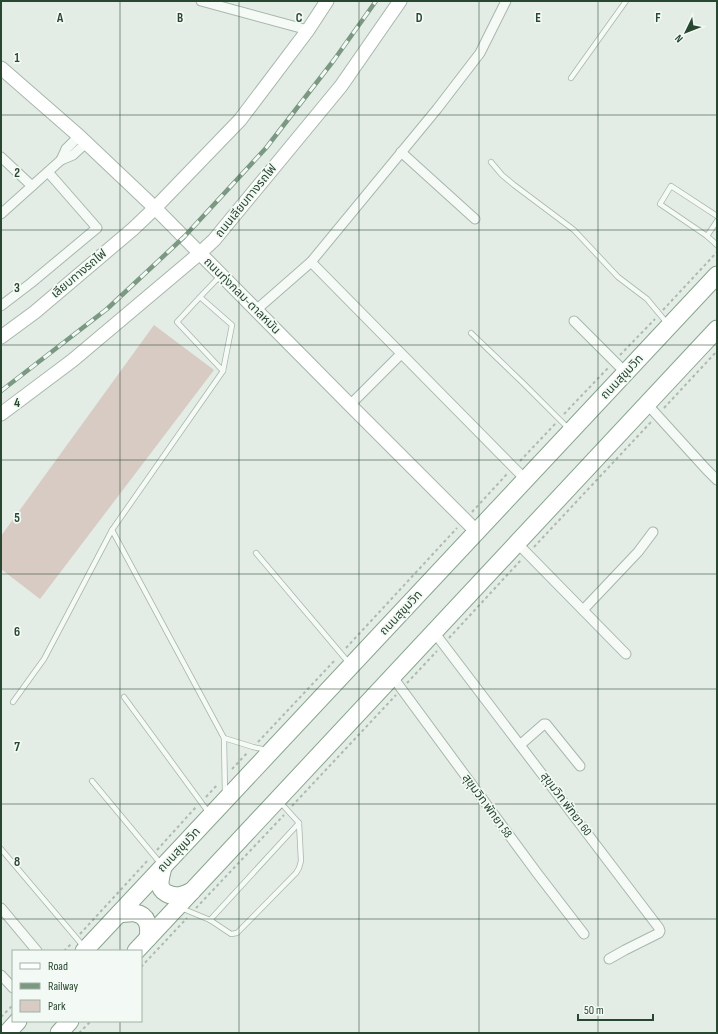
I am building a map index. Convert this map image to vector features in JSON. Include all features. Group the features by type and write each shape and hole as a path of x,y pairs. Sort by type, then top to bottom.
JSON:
{"highway":[{"name":"ถนนสุขุมวิท","path":"82,946 118,914 158,861 211,816 272,751 346,660 477,532 526,480 565,425 665,320 717,275"},
{"path":"158,861 160,886 163,891 167,894 181,896 192,891 283,805 652,410 717,329"},
{"path":"137,950 148,938 184,910 192,891"},
{"path":"118,914 135,913 142,916 148,924 148,938"},
{"path":"6,1031 17,1022"},
{"path":"59,1033 69,1022"}],"street":[{"path":"200,1 308,30"},
{"path":"155,208 240,120 308,30 327,1"},
{"name":"ถนนเลียบทางรถไฟ","path":"1,414 73,360 200,254 214,240 341,86 400,1"},
{"path":"256,310 311,262 437,109 480,53 506,1"},
{"name":"ถนนทุ่งกลม-ตาลหมัน","path":"1,68 83,139 155,208 477,532"},
{"path":"1,214 61,160 66,149 83,139"},
{"path":"401,152 475,219"},
{"path":"1,157 32,186"},
{"path":"1,306 32,283 97,228 48,172"},
{"name":"เลียบทางรถไฟ","path":"1,337 41,307 133,229 155,208"},
{"path":"311,262 526,480"},
{"path":"574,321 620,367"},
{"path":"350,405 401,354"},
{"path":"652,410 717,480"},
{"path":"583,610 638,552 653,532"},
{"path":"522,549 626,654"},
{"name":"สุขุมวิท พัทยา 60","path":"439,638 659,928 660,931 658,933 609,959"},
{"name":"สุขุมวิท พัทยา 58","path":"397,682 537,873 584,934"},
{"path":"520,745 544,724 546,724 580,766"},
{"path":"1,908 36,950"},
{"path":"1,975 12,987"}],"lane":[{"path":"571,78 626,1"},
{"path":"491,162 502,175 514,185 574,230 618,277 647,299 665,320"},
{"path":"717,216 671,186 660,204 707,236 717,245"},
{"path":"707,236 717,221"},
{"path":"221,275 177,322 223,371"},
{"path":"13,702 44,659 112,530 223,371 232,325 200,297"},
{"path":"471,333 565,425"},
{"path":"112,530 224,738 225,801"},
{"path":"256,553 346,660"},
{"path":"124,697 211,816"},
{"path":"224,738 272,751"},
{"path":"92,781 158,861"},
{"path":"184,910 210,920 231,934 238,933 296,873 300,868 301,861 299,823 283,805"},
{"path":"210,920 299,823"},
{"path":"1,849 82,946"}],"path":[{"path":"68,950 82,946 158,861 201,802 254,747 346,660 465,520 514,468 565,425 665,320 717,252"},
{"path":"142,966 184,910 397,682 652,410 717,351"},
{"path":"1,1017 12,1006"},
{"path":"79,1033 89,1022"}],"green space":[{"path":"154,325 214,370 40,599 1,569 1,536"}],"railway":[{"path":"1,391 107,309 184,237 266,148 334,60 376,1"}]}
